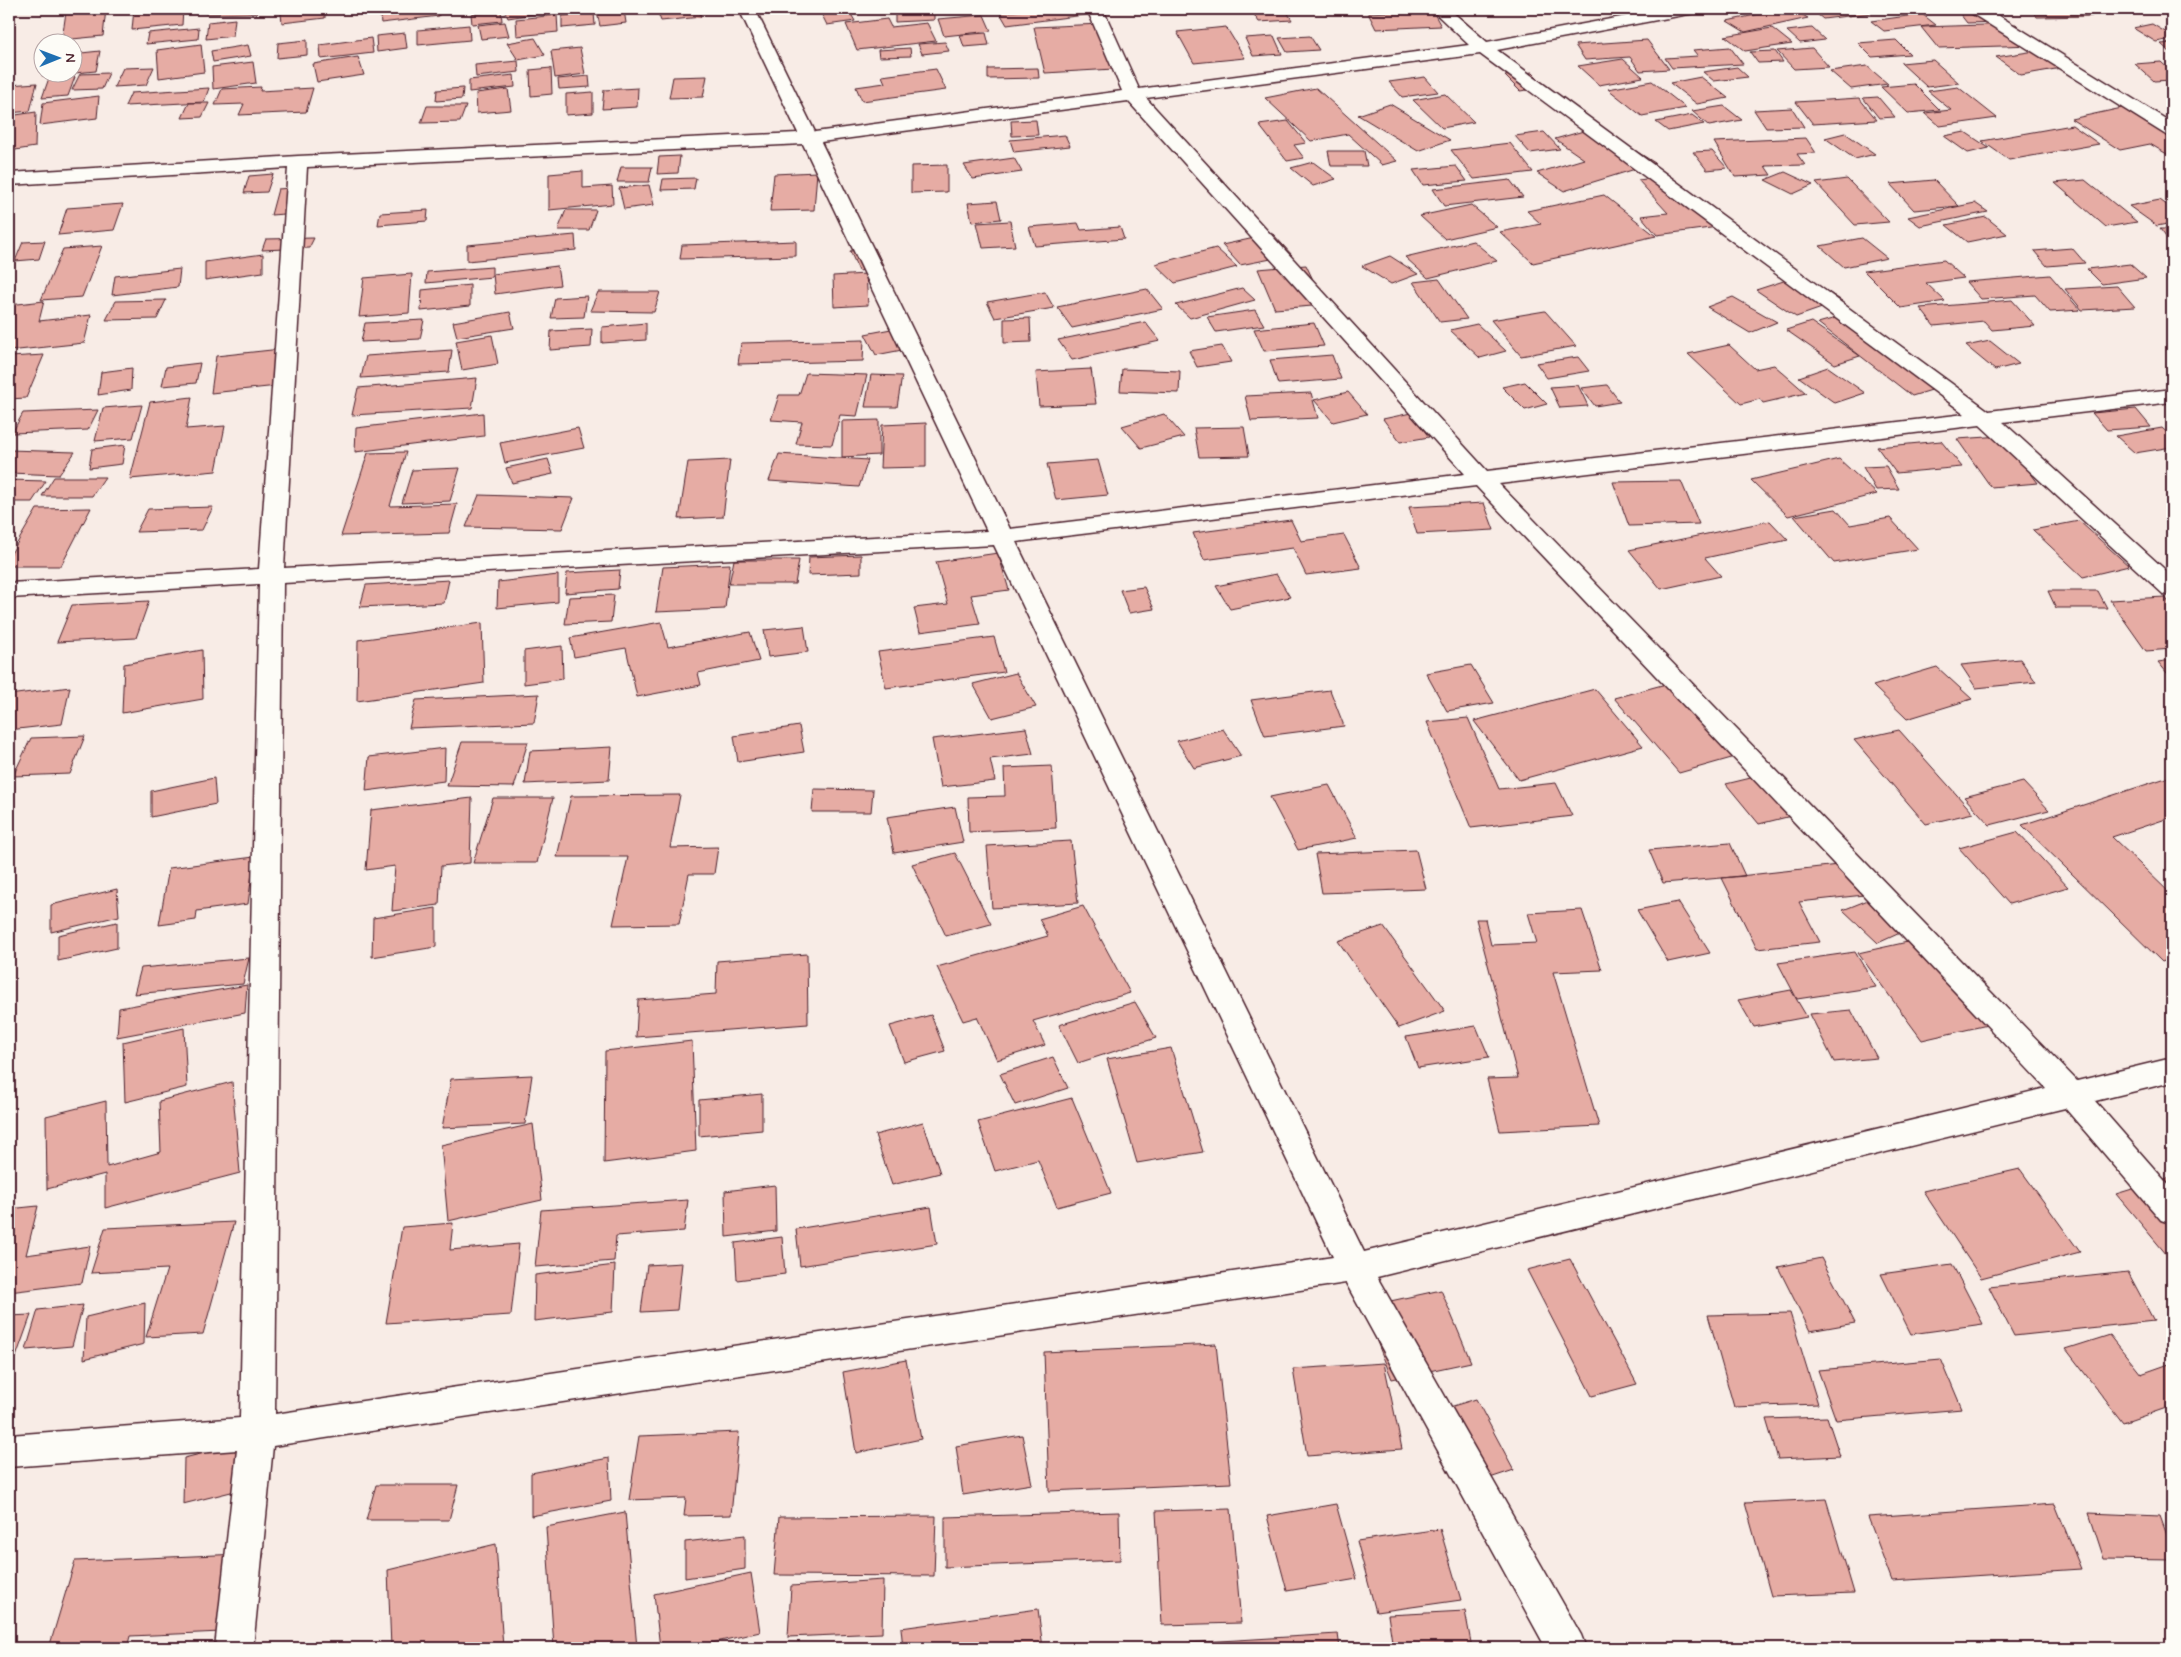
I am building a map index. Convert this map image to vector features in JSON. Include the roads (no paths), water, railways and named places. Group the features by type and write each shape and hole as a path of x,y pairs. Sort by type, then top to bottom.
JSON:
{"street":[{"path":"747,9 1355,1268 1567,1648"},
{"path":"1094,9 1133,95 1482,478 2071,1094 2172,1211"},
{"path":"1439,9 1482,48 1985,418 2172,589"},
{"path":"9,179 298,162 810,138 1482,48 1689,9"},
{"path":"1977,9 2172,131"},
{"path":"234,1648 257,1433 271,577 298,162"},
{"path":"9,590 1003,537 2172,395"},
{"path":"9,1451 257,1433 1355,1268 2172,1070"}]}
